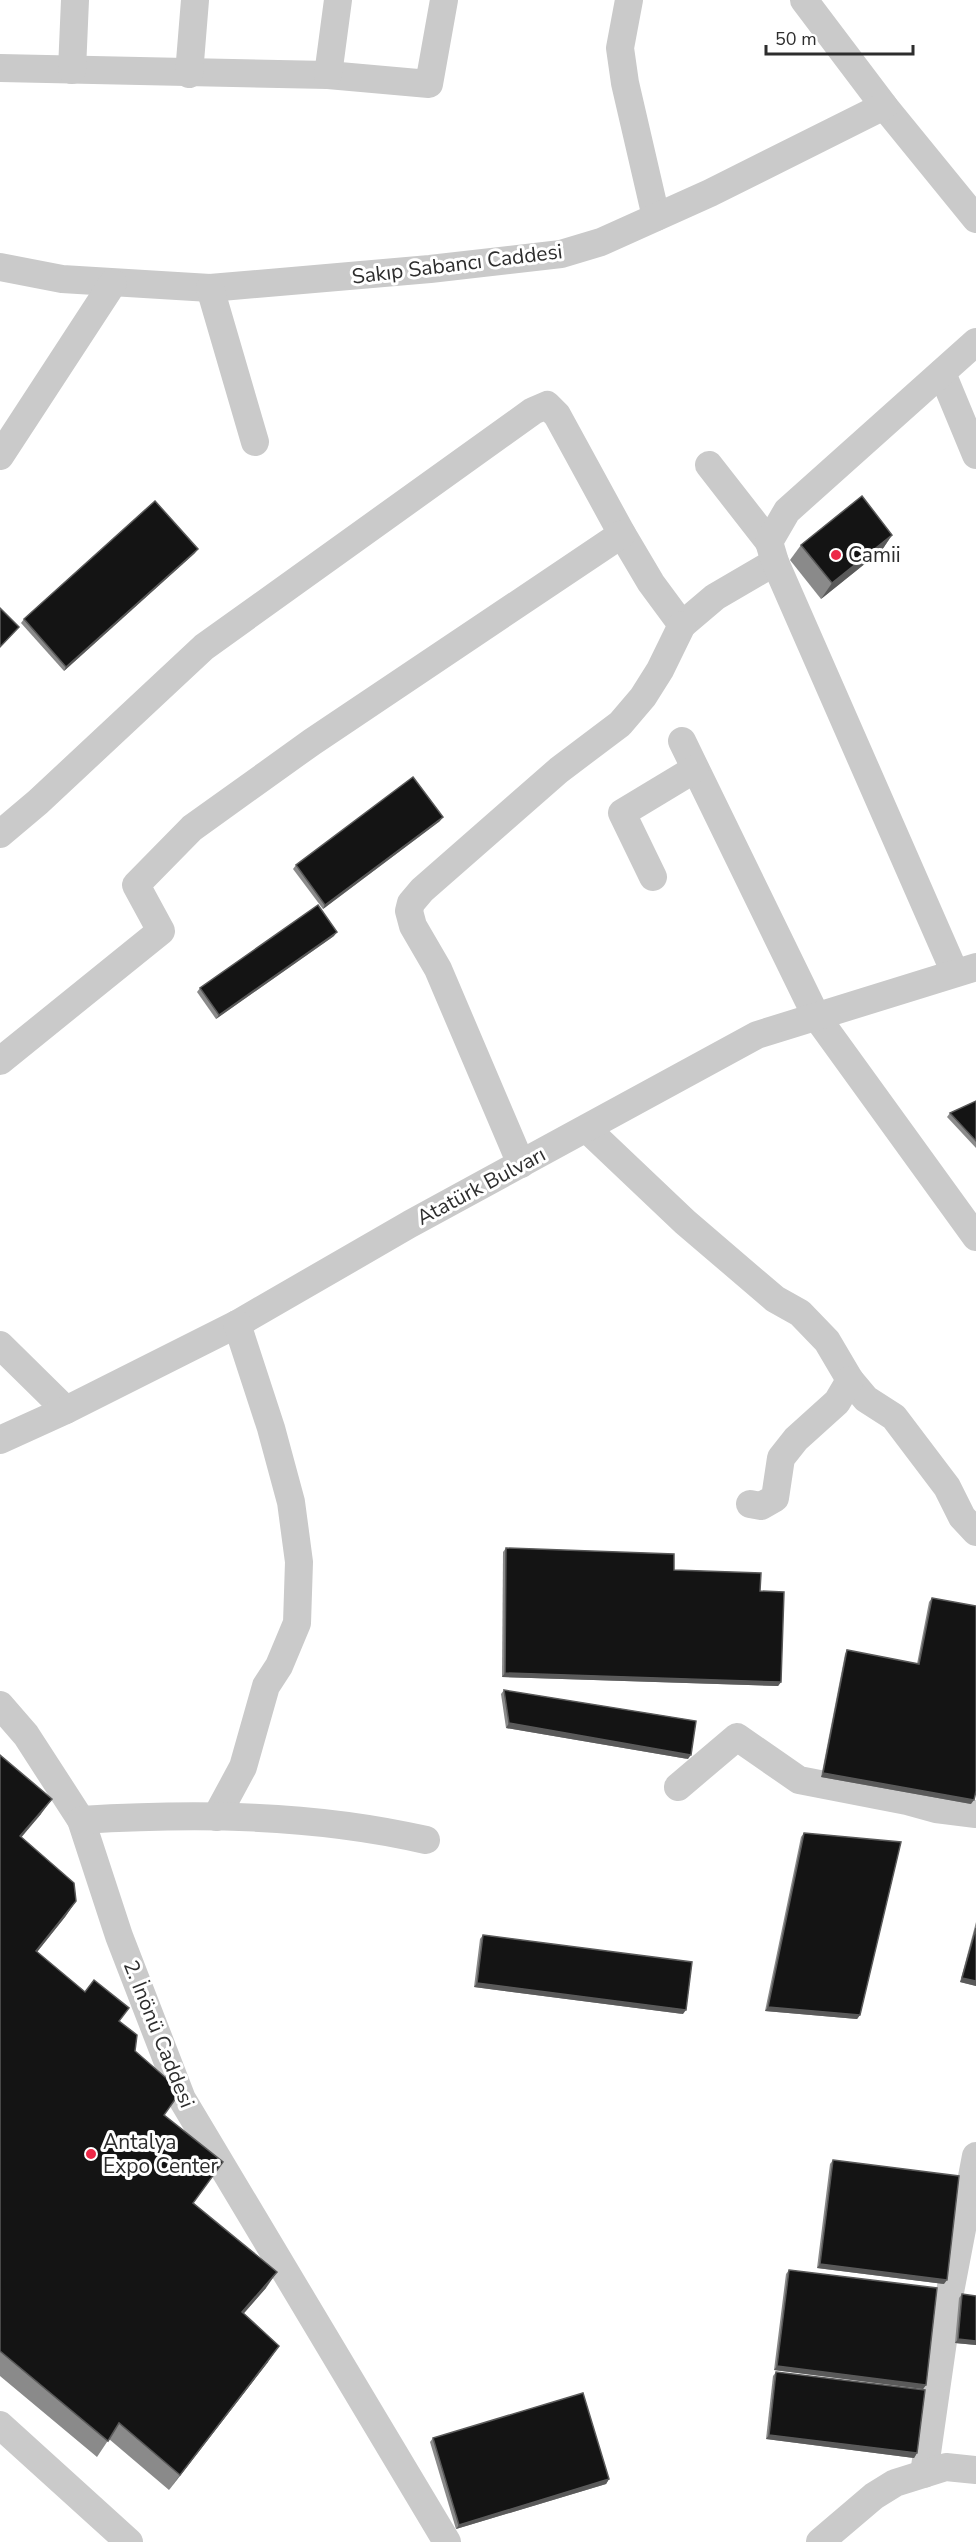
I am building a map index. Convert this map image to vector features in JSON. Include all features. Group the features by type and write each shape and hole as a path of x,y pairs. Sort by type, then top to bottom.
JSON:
{"street":[{"path":"72,70 75,0"},
{"path":"189,74 195,0"},
{"path":"328,75 338,0"},
{"path":"0,68 189,74 328,75 429,84 444,0"},
{"path":"629,0 620,48 625,83 656,217"},
{"path":"804,0 884,106 976,219"},
{"name":"Sakıp Sabancı Caddesi","path":"0,267 62,279 210,288 430,269 561,254 601,242 711,193 884,106"},
{"path":"0,456 113,283"},
{"path":"210,288 255,442"},
{"path":"521,1164 438,969 413,926 409,911 411,903 422,890 559,770 620,724 643,697 660,670 682,625 772,552 787,511 976,342"},
{"path":"942,373 976,455"},
{"path":"0,834 38,802 204,647 532,411 548,405 557,415 651,583 682,625"},
{"path":"709,465 772,552 966,970"},
{"path":"0,1061 161,931 136,885 192,828 321,735 622,534"},
{"path":"682,741 816,1016 976,1237"},
{"path":"653,877 622,813 695,769"},
{"name":"Atatürk Bulvarı","path":"0,1440 66,1410 237,1324 410,1224 757,1035 966,970"},
{"path":"587,1129 685,1221 775,1299 800,1313 827,1341 850,1380 866,1399 894,1417 947,1487 962,1517 976,1532"},
{"path":"216,1817 243,1767 266,1686 279,1666 297,1623 299,1562 291,1502 271,1428 237,1324"},
{"path":"0,1345 66,1410"},
{"path":"750,1504 761,1506 775,1498 781,1458 796,1439 837,1402 850,1380"},
{"name":"2. İnönü Caddesi","path":"0,1704 26,1735 81,1820 119,1936 182,2099 447,2542"},
{"path":"678,1787 737,1737 799,1780 907,1801 936,1809 976,1814"},
{"path":"81,1820 168,1815 309,1821 376,1828 426,1840"},
{"path":"924,2474 950,2292 976,2156"},
{"path":"0,2425 129,2542"},
{"path":"820,2542 874,2496 895,2483 946,2467 976,2470"}],"building":[{"name":"Camii","path":"862,496 892,535 832,583 801,545"},
{"path":"155,501 198,549 66,667 24,619"},
{"path":"0,608 19,627 0,647"},
{"path":"413,777 443,817 325,905 296,865"},
{"path":"318,905 337,932 219,1015 200,988"},
{"path":"976,1101 976,1141 950,1113"},
{"path":"506,1548 674,1554 674,1570 761,1573 760,1591 784,1592 781,1682 505,1673"},
{"path":"932,1598 976,1606 976,1791 974,1800 823,1773 847,1650 919,1664"},
{"path":"504,1690 696,1721 691,1755 509,1723"},
{"name":"Antalya Expo Center","path":"0,1755 52,1799 20,1836 74,1883 76,1901 36,1951 85,1992 94,1980 129,2008 119,2021 137,2035 135,2051 181,2091 164,2115 223,2162 193,2203 277,2272 242,2312 279,2346 180,2475 119,2423 108,2441 0,2351"},
{"path":"804,1833 901,1842 860,2015 768,2007"},
{"path":"976,1928 976,1981 962,1978"},
{"path":"483,1935 692,1962 686,2010 477,1983"},
{"path":"833,2160 959,2176 947,2280 820,2264"},
{"path":"789,2270 937,2288 926,2385 777,2366"},
{"path":"962,2294 976,2296 976,2341 958,2339"},
{"path":"776,2372 925,2390 917,2453 769,2435"},
{"path":"583,2393 609,2479 459,2525 433,2438"}],"place":[{"name":"Camii","path":"836,555"},
{"name":"Antalya Expo Center","path":"91,2154"}]}
